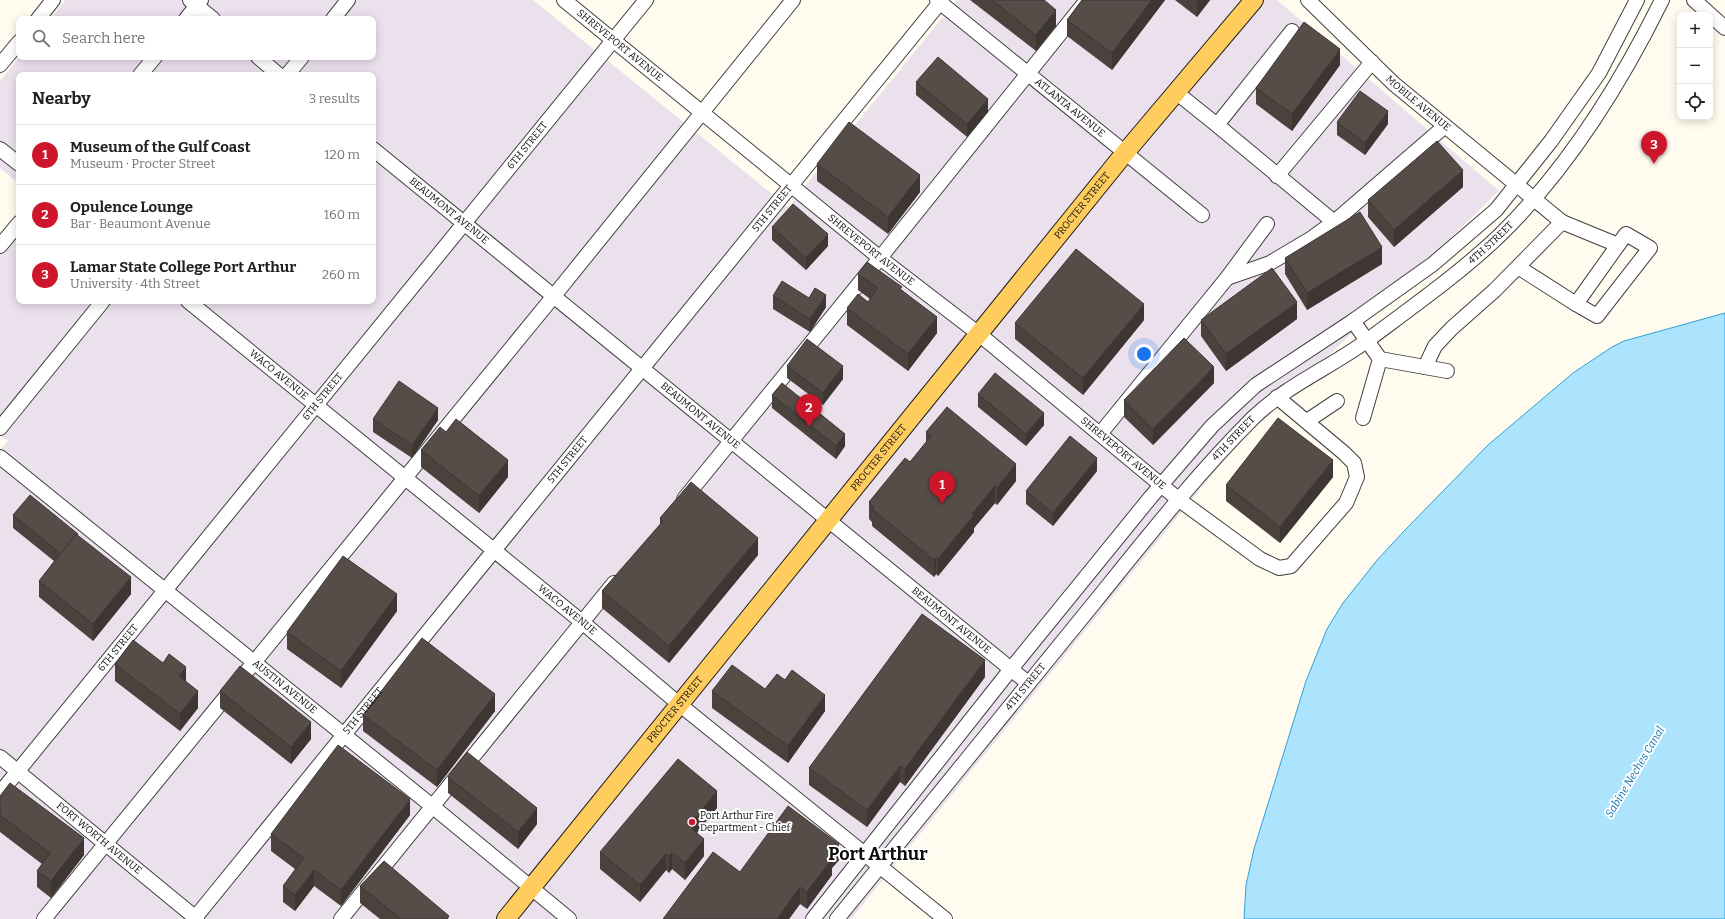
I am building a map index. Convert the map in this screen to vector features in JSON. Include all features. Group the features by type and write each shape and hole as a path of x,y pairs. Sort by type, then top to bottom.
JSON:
{"main road":[{"name":"PROCTER STREET","path":"506,919 532,889 1124,154 1254,0"}],"street":[{"path":"40,16 53,0"},
{"path":"335,16 348,0"},
{"name":"SHREVEPORT AVENUE","path":"564,0 880,258 979,334 1178,499 1260,559 1279,568 1291,566 1346,503 1357,477 1354,464 1344,453 1277,397"},
{"name":"6TH STREET","path":"0,793 646,0"},
{"path":"44,919 793,0"},
{"path":"676,507 880,258 1087,0"},
{"name":"MOBILE AVENUE","path":"1308,0 1394,84 1562,222 1618,245"},
{"name":"4TH STREET","path":"813,919 1011,669 1161,485 1212,426 1256,385 1353,321 1433,264 1496,210 1551,141 1599,73 1637,0"},
{"name":"4TH STREET","path":"838,919 1178,499 1254,418 1277,397 1367,341 1438,287 1492,242 1534,199 1574,149 1610,95 1662,0"},
{"path":"1694,0 1725,28"},
{"name":"ATLANTA AVENUE","path":"940,1 1124,154 1202,216"},
{"name":"5TH STREET","path":"196,919 940,1"},
{"path":"188,16 196,2 210,16"},
{"path":"1217,125 1292,31"},
{"path":"0,65 16,46"},
{"path":"142,72 152,60"},
{"path":"262,60 276,72"},
{"path":"290,72 300,60"},
{"path":"1278,176 1372,62"},
{"path":"1177,93 1334,222"},
{"path":"1227,278 1270,263 1312,238 1334,222 1445,126"},
{"path":"0,150 16,162"},
{"name":"BEAUMONT AVENUE","path":"376,151 1028,683"},
{"path":"1425,367 1435,346 1452,328 1495,290 1562,222"},
{"path":"1100,434 1227,278 1266,224"},
{"path":"0,246 16,227"},
{"path":"1518,267 1576,304 1597,316 1650,248 1626,234 1576,304"},
{"path":"0,428 101,304"},
{"name":"WACO AVENUE","path":"192,304 945,919"},
{"path":"1353,321 1380,359 1447,371"},
{"path":"1364,418 1380,359"},
{"path":"1307,422 1337,401"},
{"name":"AUSTIN AVENUE","path":"0,457 432,806 569,919"},
{"path":"341,919 622,574"},
{"name":"FORT WORTH AVENUE","path":"0,757 196,919"}],"shaded area":[{"path":"65,0 533,0 788,207 957,0 1277,0 1499,191 1236,445 851,919 0,919 0,450 8,441 0,435 0,252 16,233 16,304 376,304 376,72 16,72 16,181 0,168 0,81 17,60 376,60 376,16 52,16"}],"water":[{"name":"Sabine Neches Canal","path":"1725,313 1725,919 1244,919 1246,885 1254,849 1306,681 1327,629 1343,603 1378,559 1488,445 1573,373 1612,347 1624,341"}],"building":[{"path":"992,0 1044,0 1056,10 1036,35"},
{"path":"1082,0 1152,0 1112,53 1067,20"},
{"path":"1304,22 1340,49 1292,114 1256,88"},
{"path":"938,57 988,99 967,124 916,82"},
{"path":"1360,91 1388,111 1365,143 1337,122"},
{"path":"849,122 920,175 888,217 817,164"},
{"path":"1437,141 1463,170 1394,230 1368,200"},
{"path":"793,204 828,234 806,258 772,227"},
{"path":"1360,212 1382,247 1307,293 1285,258"},
{"path":"1076,249 1144,304 1083,378 1015,323"},
{"path":"867,262 902,287 900,289 937,317 908,354 847,308 858,294 868,302 878,288 858,274"},
{"path":"1272,268 1297,302 1226,354 1201,320"},
{"path":"782,281 809,298 815,288 826,295 810,319 773,296"},
{"path":"1184,338 1214,367 1153,429 1124,400"},
{"path":"807,339 843,366 823,393 787,366"},
{"path":"995,373 1044,413 1026,434 978,394"},
{"path":"399,381 438,408 412,445 373,419"},
{"path":"782,383 845,434 836,446 772,395"},
{"path":"947,407 1016,464 997,488 995,486 972,514 974,515 938,559 936,558 934,560 872,509 874,507 869,502 905,458 910,462 931,436 926,432"},
{"path":"1278,418 1333,460 1280,527 1226,485"},
{"path":"456,419 508,460 479,496 421,450 440,427 446,432"},
{"path":"1070,436 1097,458 1053,513 1026,491"},
{"path":"691,482 758,538 669,646 602,591 663,521 660,518"},
{"path":"30,495 78,534 76,534 61,554 13,515"},
{"path":"76,534 131,577 93,624 39,581"},
{"path":"343,556 397,594 341,671 287,632"},
{"path":"922,614 985,660 905,769 900,766 867,810 809,768"},
{"path":"422,638 495,694 437,770 363,715"},
{"path":"133,640 163,663 169,654 186,667 179,676 198,691 180,714 115,664"},
{"path":"732,665 765,689 777,674 785,680 792,670 825,695 788,746 712,691"},
{"path":"240,666 311,722 291,747 220,691"},
{"path":"338,745 410,799 341,890 314,870 295,895 283,886 304,858 271,834"},
{"path":"467,752 537,808 518,832 448,777"},
{"path":"678,759 717,791 691,823 694,826 692,829 704,839 685,863 672,853 669,856 666,854 640,885 600,852"},
{"path":"10,783 84,838 51,881 37,871 50,853 0,815 0,796"},
{"path":"788,806 839,844 829,856 832,859 807,892 800,887 777,919 663,919 713,852 740,872"},
{"path":"384,861 449,916 447,919 401,919 360,886"}],"place":[{"name":"Lamar State College Port Arthur","path":"1654,164"},
{"name":"Opulence Lounge","path":"809,427"},
{"name":"Museum of the Gulf Coast","path":"942,504"},
{"name":"Port Arthur Fire Department - Chief","path":"692,822"}],"district":[{"name":"Port Arthur","path":"878,854"}]}
